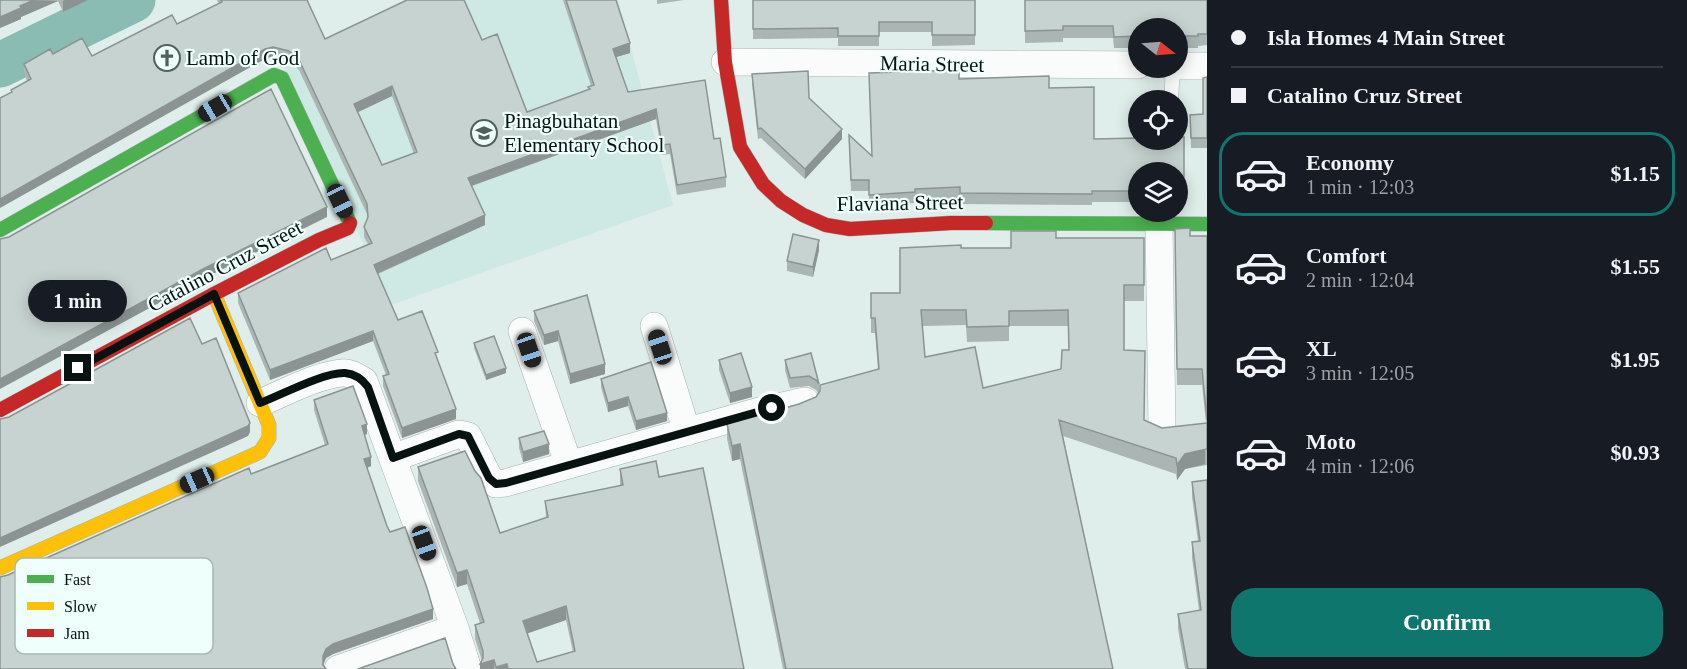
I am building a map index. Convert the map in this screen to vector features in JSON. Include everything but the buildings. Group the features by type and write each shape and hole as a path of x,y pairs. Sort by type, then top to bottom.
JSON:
{"street":[{"name":"Flaviana Street","path":"721,0 725,62 740,147 763,184 781,201 803,215 826,225 850,229 951,223 1207,224"},
{"name":"Maria Street","path":"725,62 1128,65"},
{"path":"1188,66 1207,66"},
{"name":"Catalino Cruz Street","path":"0,230 274,75 282,78 350,225 214,294 0,410"},
{"path":"1159,225 1162,428"},
{"path":"22,558 260,452 269,438 269,425 214,294"},
{"path":"654,326 687,432"},
{"path":"522,331 569,465"},
{"path":"260,403 322,377 343,373 351,374 364,381 468,669"},
{"path":"393,458 459,434 468,436 489,478 496,484 506,483 805,401"},
{"path":"0,568 15,561"},
{"path":"338,669 455,628"}],"shaded area":[{"name":"Pinagbuhatan Elementary School","path":"405,0 618,0 673,205 391,305 281,62"}],"waterway":[{"path":"0,65 133,0"}],"traffic: fast":[{"path":"0,230 274,75 282,78 350,223"},
{"path":"986,223 1207,224"}],"traffic: slow":[{"path":"22,558 260,452 269,438 269,425 214,294"},
{"path":"0,568 15,561"}],"traffic: jam":[{"path":"721,0 725,62 740,147 763,184 781,201 803,215 826,225 850,229 986,223"},
{"path":"0,410 214,294 319,240 348,228 350,223"}],"place":[{"name":"Lamb of God","path":"167,58"},
{"name":"Pinagbuhatan Elementary School","path":"484,133"}],"route":[{"path":"78,368 214,294 260,403 322,377 343,373 351,374 364,381 368,387 393,458 459,434 466,434 489,478 496,484 772,408"}]}
